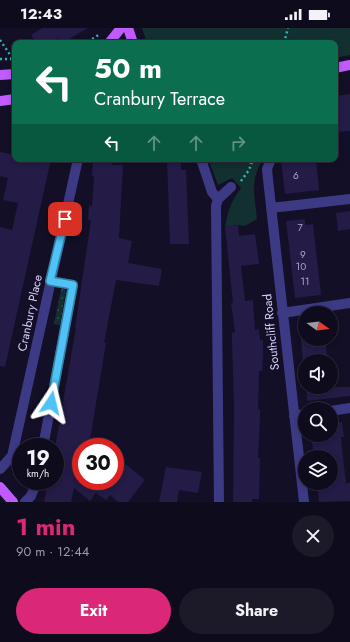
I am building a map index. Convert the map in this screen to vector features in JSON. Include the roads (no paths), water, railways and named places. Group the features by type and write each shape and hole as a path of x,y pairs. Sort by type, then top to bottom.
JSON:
{"main road":[{"path":"111,40 121,28"},
{"path":"128,28 132,40"},
{"path":"338,67 350,65"},
{"path":"0,75 12,74"},
{"path":"0,101 12,99"},
{"path":"0,487 13,502"}],"street":[{"name":"Cranbury Place","path":"0,469 12,456 77,162"},
{"path":"202,162 212,192 218,199"},
{"name":"Southcliff Road","path":"270,162 267,169 304,502"},
{"path":"219,502 216,206 218,199 231,187"},
{"path":"271,208 350,198"},
{"path":"45,438 73,285 50,281"},
{"path":"282,312 350,303"},
{"path":"338,410 350,408"},
{"path":"294,416 298,415"},
{"path":"25,502 31,496 33,490"}]}
